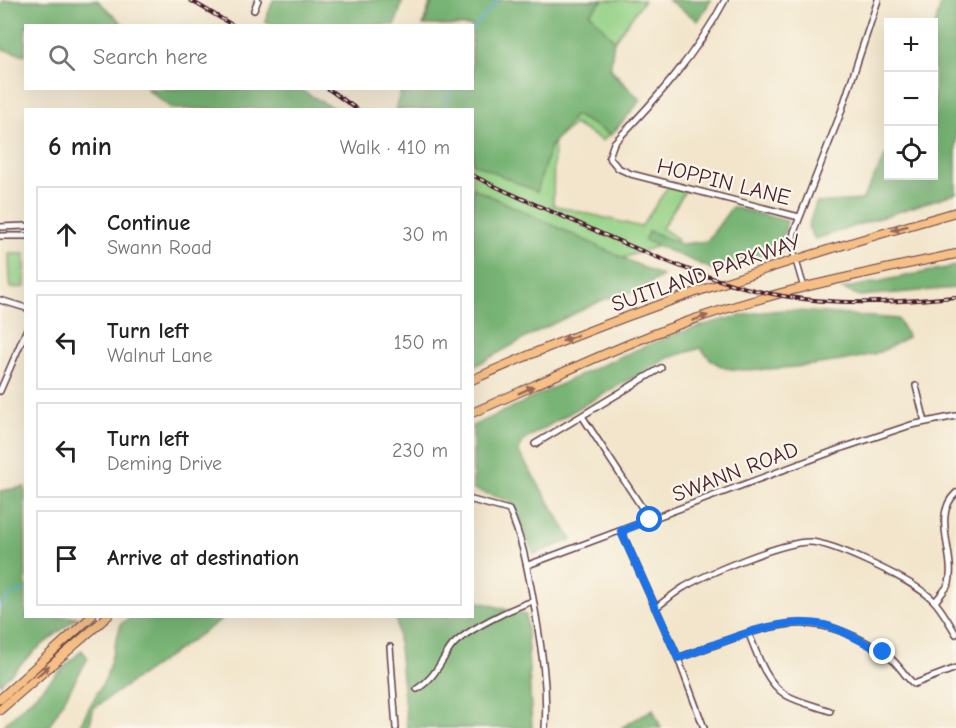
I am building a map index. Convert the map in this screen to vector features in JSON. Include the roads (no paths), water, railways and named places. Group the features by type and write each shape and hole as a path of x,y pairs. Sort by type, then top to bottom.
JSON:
{"highway":[{"name":"SUITLAND PARKWAY","path":"474,379 625,317 796,260 956,212"},
{"name":"SUITLAND PARKWAY","path":"474,412 651,335 721,311 804,288 956,254"},
{"path":"0,699 90,618"},
{"path":"0,710 106,618"}],"street":[{"path":"254,10 258,0"},
{"name":"HOPPIN LANE","path":"725,0 707,33 682,67 610,149 609,157 618,168 641,176 799,217"},
{"path":"804,288 792,242 799,217 840,115 878,0"},
{"path":"0,227 24,226"},
{"path":"0,236 24,236"},
{"path":"0,300 24,307"},
{"path":"0,391 24,336"},
{"path":"536,444 661,368"},
{"path":"916,386 925,422"},
{"path":"582,416 650,520"},
{"name":"SWANN ROAD","path":"528,565 842,448 925,422 956,416"},
{"path":"935,602 949,582 952,565 946,516 948,504 956,493"},
{"path":"474,501 509,510 528,565 546,680 545,728"},
{"path":"621,531 678,658 704,728"},
{"path":"655,608 695,581 769,552 809,542 823,544 878,567 913,585 935,602 956,634"},
{"path":"417,689 438,671 448,652 463,637 501,614 533,601"},
{"path":"678,658 749,634 795,622 825,625 852,636 890,657 914,684 956,668"},
{"path":"749,634 764,668 779,690 786,695 830,711"},
{"path":"390,647 396,728"}],"waterway":[{"path":"474,28 498,0"},
{"path":"446,108 450,90"},
{"path":"0,608 9,596 24,591"}],"railway":[{"path":"190,0 231,24"},
{"path":"330,90 355,108"},
{"path":"474,176 666,261 735,285 783,296 826,301 891,302 956,297"}]}
